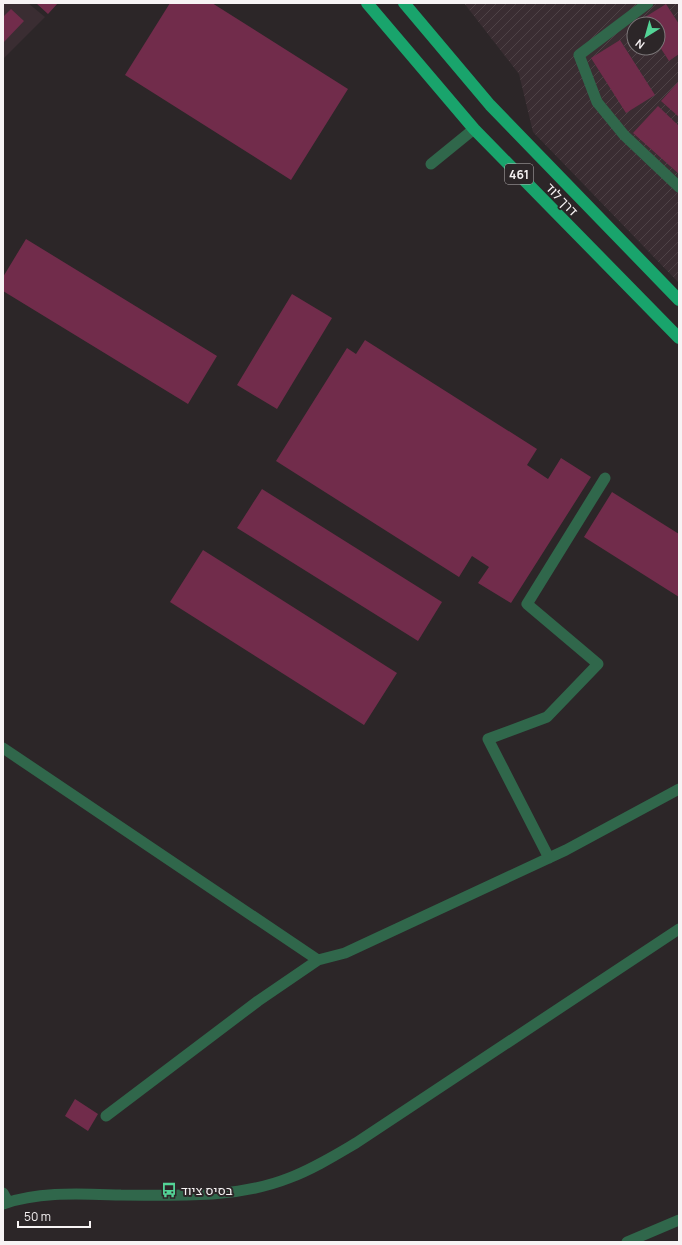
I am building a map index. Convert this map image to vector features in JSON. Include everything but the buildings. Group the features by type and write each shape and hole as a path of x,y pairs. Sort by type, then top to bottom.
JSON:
{"main road":[{"name":"דרך לוד","path":"367,3 474,129 679,338"},
{"name":"דרך לוד","path":"404,3 490,105 679,300"}],"street":[{"path":"648,3 579,55 597,102 624,135 679,187"},
{"path":"431,164 474,129"},
{"path":"549,858 488,739 547,717 598,664 527,604 605,478"},
{"path":"3,748 318,960"},
{"path":"106,1116 212,1034 318,960 345,953 549,858 679,789"},
{"path":"5,1200 76,1194 187,1196 237,1191 288,1178 321,1164 356,1143 679,929"},
{"path":"627,1242 679,1220"}],"shaded area":[{"path":"5,3 28,3 45,17 3,59 3,5"},
{"path":"464,3 679,3 679,283 533,132 519,74"}],"place":[{"name":"בסיס ציוד","path":"169,1190"}]}
